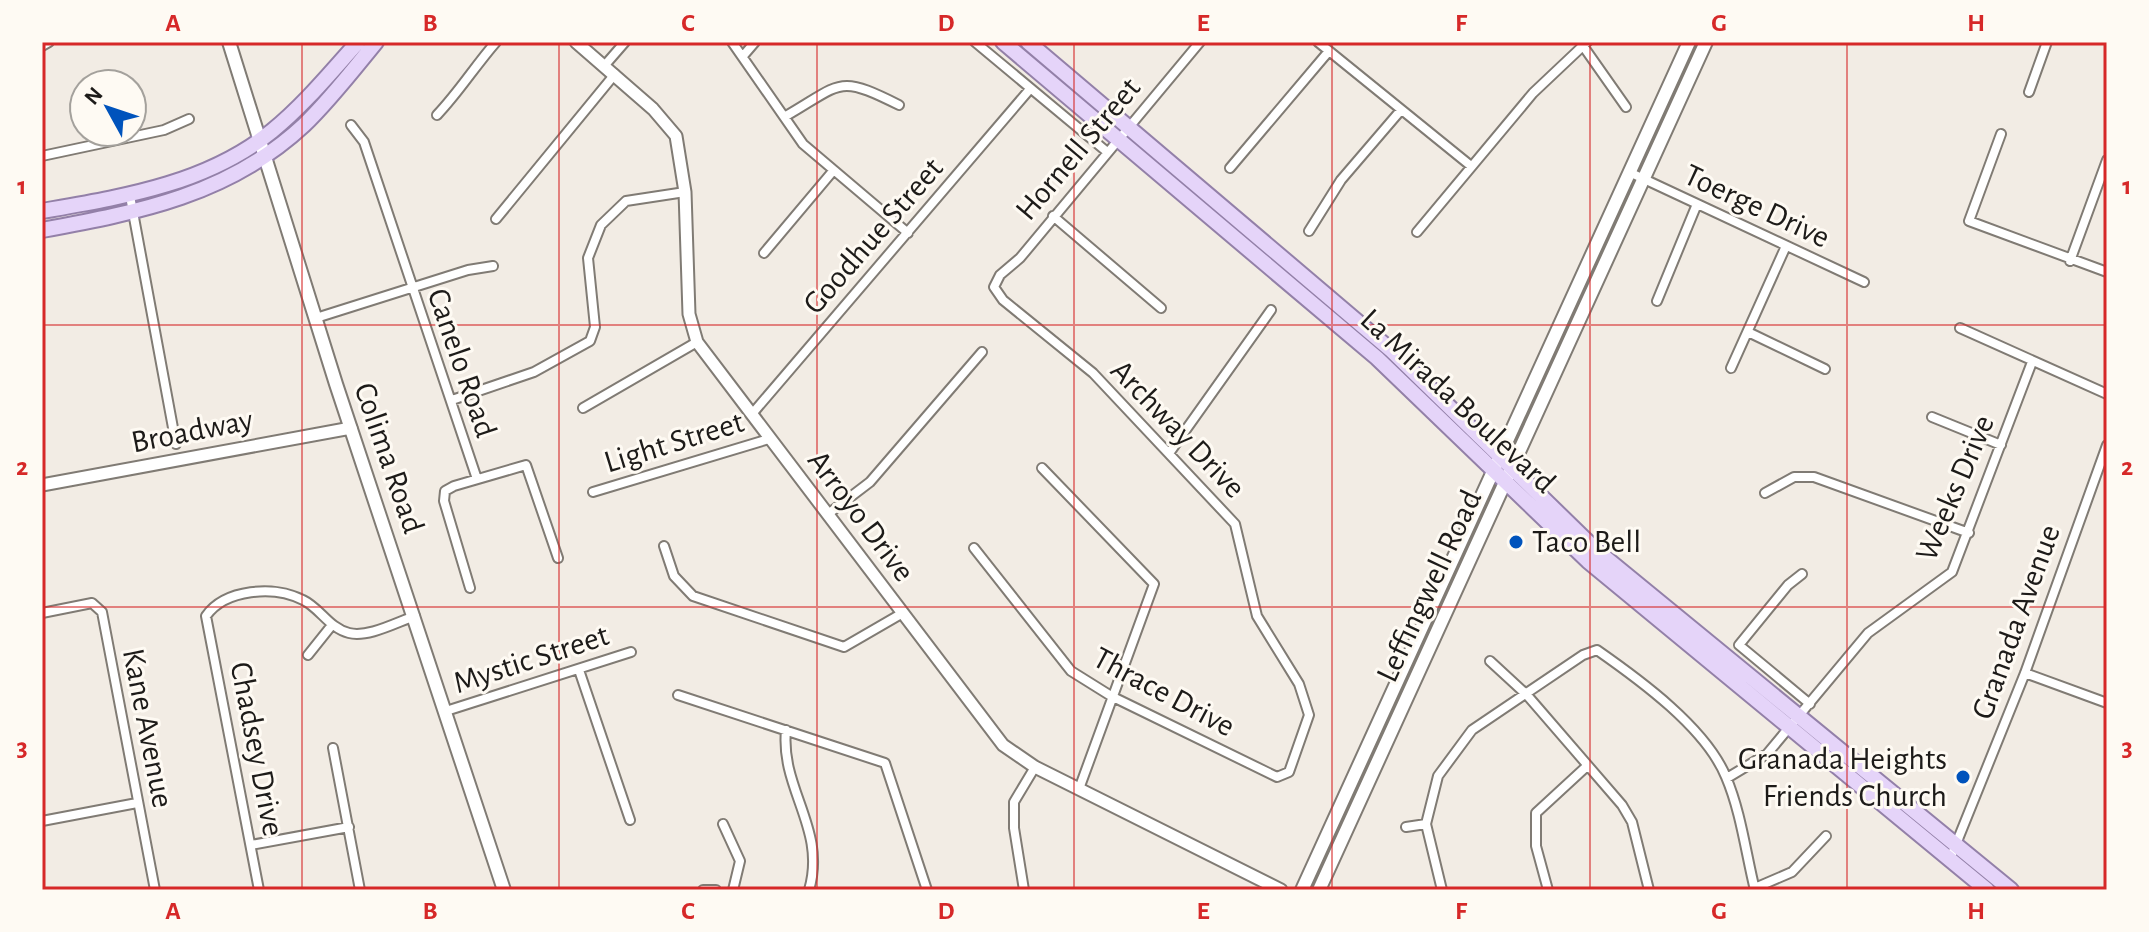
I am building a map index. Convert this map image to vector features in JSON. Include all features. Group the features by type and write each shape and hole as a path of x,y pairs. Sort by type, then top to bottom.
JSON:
{"main road":[{"name":"Colima Road","path":"229,42 263,157 504,890"},
{"path":"42,211 130,196 175,183 258,141 273,130 358,42"},
{"path":"42,230 130,213 198,194 263,157 305,123 376,42"},
{"name":"La Mirada Boulevard","path":"1003,42 1377,358 1496,463"},
{"name":"La Mirada Boulevard","path":"1028,42 1392,351 1588,561 1987,890"},
{"name":"Leffingwell Road","path":"1302,890 1689,42"},
{"name":"Leffingwell Road","path":"1319,890 1706,42"},
{"name":"La Mirada Boulevard","path":"1508,475 1597,551 1805,709 1956,845 2011,890"}],"street":[{"path":"42,46 49,42"},
{"path":"437,115 468,82 476,66 496,42"},
{"name":"Arroyo Drive","path":"576,42 615,74 676,136 685,192 689,314 697,342 1003,745 1035,767 1274,889"},
{"path":"605,65 625,42"},
{"path":"732,42 803,144 908,233"},
{"path":"743,56 755,42"},
{"path":"975,42 1106,151"},
{"name":"Hornell Street","path":"994,287 1000,275 1020,258 1106,151 1200,42"},
{"path":"1318,42 1471,166"},
{"path":"2029,92 2047,42"},
{"path":"1417,232 1533,93 1584,43 1626,107"},
{"path":"1230,168 1329,51"},
{"path":"496,219 615,74"},
{"path":"786,116 842,84 859,85 899,105"},
{"name":"Goodhue Street","path":"752,414 1030,89"},
{"path":"1309,231 1341,180 1401,110"},
{"path":"42,156 164,130 189,119"},
{"name":"Canelo Road","path":"351,125 364,142 410,287 452,400 477,479 526,465 558,558"},
{"path":"2001,134 1969,221 2070,261 2107,272"},
{"path":"2070,261 2107,160"},
{"path":"764,253 833,171"},
{"name":"Toerge Drive","path":"1629,172 1864,282"},
{"path":"452,400 534,372 590,341 595,327 588,258 601,225 626,201 685,192"},
{"path":"130,196 130,213 176,444"},
{"path":"1657,301 1697,204"},
{"path":"1053,216 1161,308"},
{"path":"1731,368 1786,246"},
{"path":"316,318 410,287 493,266"},
{"name":"Archway Drive","path":"994,287 1003,300 1093,373 1235,524 1257,616 1299,684 1309,715 1289,772"},
{"path":"1170,452 1271,310"},
{"path":"1960,328 2107,394"},
{"path":"1748,332 1825,369"},
{"path":"583,408 697,342"},
{"path":"828,514 870,482 982,352"},
{"name":"Weeks Drive","path":"1727,778 1767,754 1868,633 1952,572 2032,362"},
{"path":"1932,417 2001,445"},
{"name":"Broadway","path":"42,485 351,428"},
{"name":"Light Street","path":"593,492 769,439"},
{"name":"Granada Avenue","path":"1950,859 2025,673 2107,445"},
{"path":"1042,468 1154,584 1079,789"},
{"path":"1765,493 1794,477 1814,477 1969,533"},
{"path":"470,588 444,501 445,491 477,479"},
{"path":"664,546 674,576 693,596 844,647 901,614"},
{"name":"Thrace Drive","path":"974,548 1071,671 1111,696 1277,777 1289,772"},
{"path":"1802,574 1788,585 1739,645 1805,709"},
{"name":"Chadsey Drive","path":"259,890 206,616 215,604 260,590 304,600 332,625"},
{"name":"Kane Avenue","path":"42,613 92,603 102,612 155,890"},
{"path":"308,655 332,625 350,634 363,633 416,616"},
{"path":"1442,890 1426,824 1438,776 1472,730 1583,655 1597,650 1695,730 1727,778 1755,889 1792,872 1826,836"},
{"name":"Mystic Street","path":"446,711 631,652"},
{"path":"1490,661 1527,695 1632,822 1649,890"},
{"path":"579,670 630,820"},
{"path":"2025,673 2107,703"},
{"path":"678,695 885,763 927,890"},
{"path":"786,730 784,753 815,850 809,890"},
{"path":"333,748 360,890"},
{"path":"1548,890 1536,846 1536,813 1587,766"},
{"path":"1024,890 1014,828 1014,802 1035,767"},
{"path":"42,821 137,803"},
{"path":"723,824 740,861 733,890"},
{"path":"1406,827 1426,824"},
{"path":"251,845 349,827"},
{"path":"703,890 716,890"}],"place":[{"name":"Taco Bell","path":"1516,542"},
{"name":"Granada Heights Friends Church","path":"1963,777"}]}
